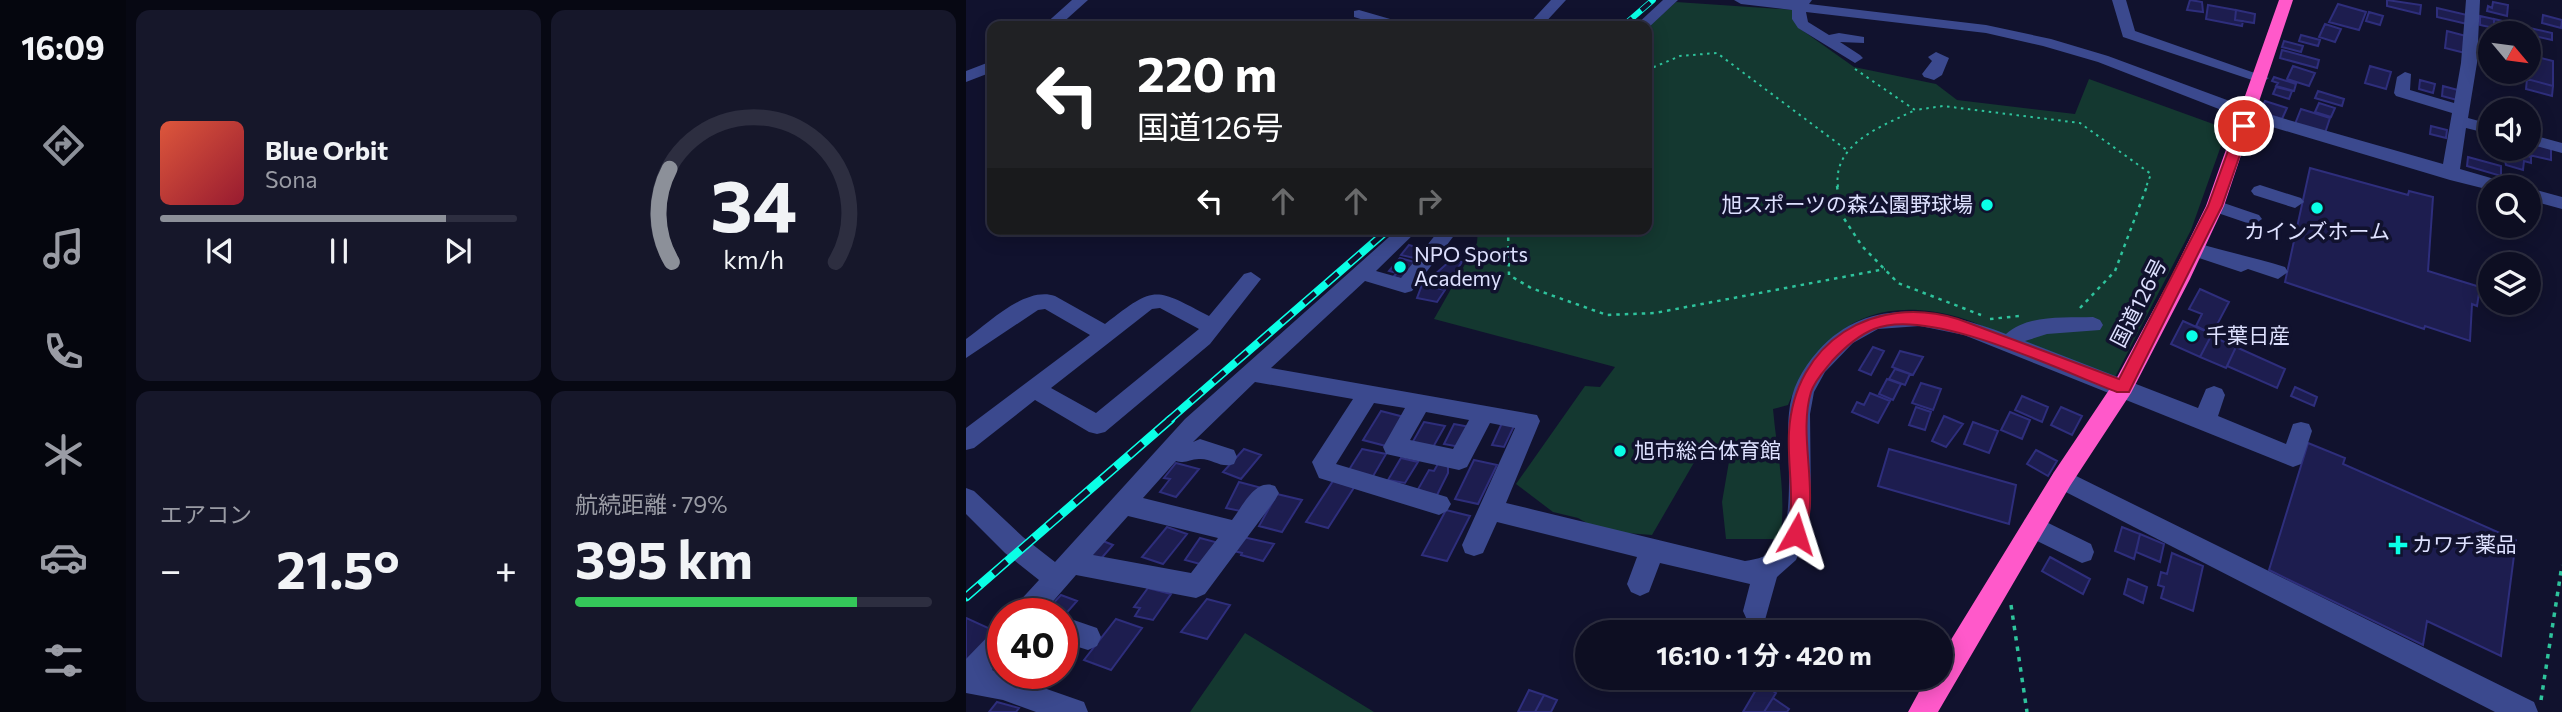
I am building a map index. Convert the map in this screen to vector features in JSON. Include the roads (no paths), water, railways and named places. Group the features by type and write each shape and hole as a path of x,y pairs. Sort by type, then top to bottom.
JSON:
{"highway":[{"name":"国道126号","path":"1922,712 2062,479 2123,387 2194,249 2215,206 2286,0"}],"street":[{"path":"1056,21 1081,0"},
{"path":"1539,21 1558,0"},
{"path":"1648,21 1671,0"},
{"path":"1741,0 1802,3 1869,17 1986,29 2046,43 2103,59 2248,114 2478,181"},
{"path":"2119,0 2128,34 2261,78"},
{"path":"2450,174 2469,63 2473,0"},
{"path":"1802,3 1799,19 1803,24 1852,62"},
{"path":"1359,14 1382,21"},
{"path":"1826,41 1839,37 1859,40"},
{"path":"1930,74 1934,75 1941,58 1936,57"},
{"path":"966,77 987,68"},
{"path":"2405,77 2402,93 2478,124"},
{"path":"2541,142 2562,148"},
{"path":"2260,191 2295,202"},
{"path":"2541,197 2562,202"},
{"path":"2215,206 2253,219"},
{"path":"1040,598 1171,449 1361,273 1408,235"},
{"path":"1361,273 1405,286 1445,235"},
{"path":"2194,249 2278,272"},
{"path":"1034,389 1097,425 1213,327 1251,279"},
{"path":"966,441 1147,303 1163,300 1213,327"},
{"path":"966,350 1033,303 1048,301 1106,334"},
{"path":"1491,510 1745,573 1766,572 1781,560 1800,520 1797,431 1803,391 1814,372 1840,341 1869,324 1901,318 1952,324 2206,418 2293,457 2301,431"},
{"path":"2009,345 2015,335 2029,329 2093,325"},
{"path":"1251,373 1530,421 1474,545"},
{"path":"1369,393 1324,463 1327,471 1439,504"},
{"path":"2206,418 2214,395"},
{"path":"1420,402 1394,447 1459,460 1483,413"},
{"path":"1171,449 1185,454 1200,449 1209,458"},
{"path":"2062,479 2524,712"},
{"path":"966,498 1014,545 1065,571 1196,586 1267,493"},
{"path":"1122,504 1238,532"},
{"path":"2034,527 2082,552"},
{"path":"1640,584 1652,550"},
{"path":"1756,611 1766,572"},
{"path":"1078,634 1088,637"},
{"path":"967,679 987,657"},
{"path":"967,679 1003,686 1074,712"}],"railway":[{"path":"1629,21 1653,0"},
{"path":"1168,421 1382,235"},
{"path":"966,597 1171,419"}],"place":[{"name":"旭スポーツの森公園野球場","path":"1987,205"},
{"name":"カインズホーム","path":"2317,208"},
{"name":"NPO Sports Academy","path":"1400,267"},
{"name":"千葉日産","path":"2192,336"},
{"name":"旭市総合体育館","path":"1620,451"},
{"name":"カワチ薬品","path":"2398,545"}]}
